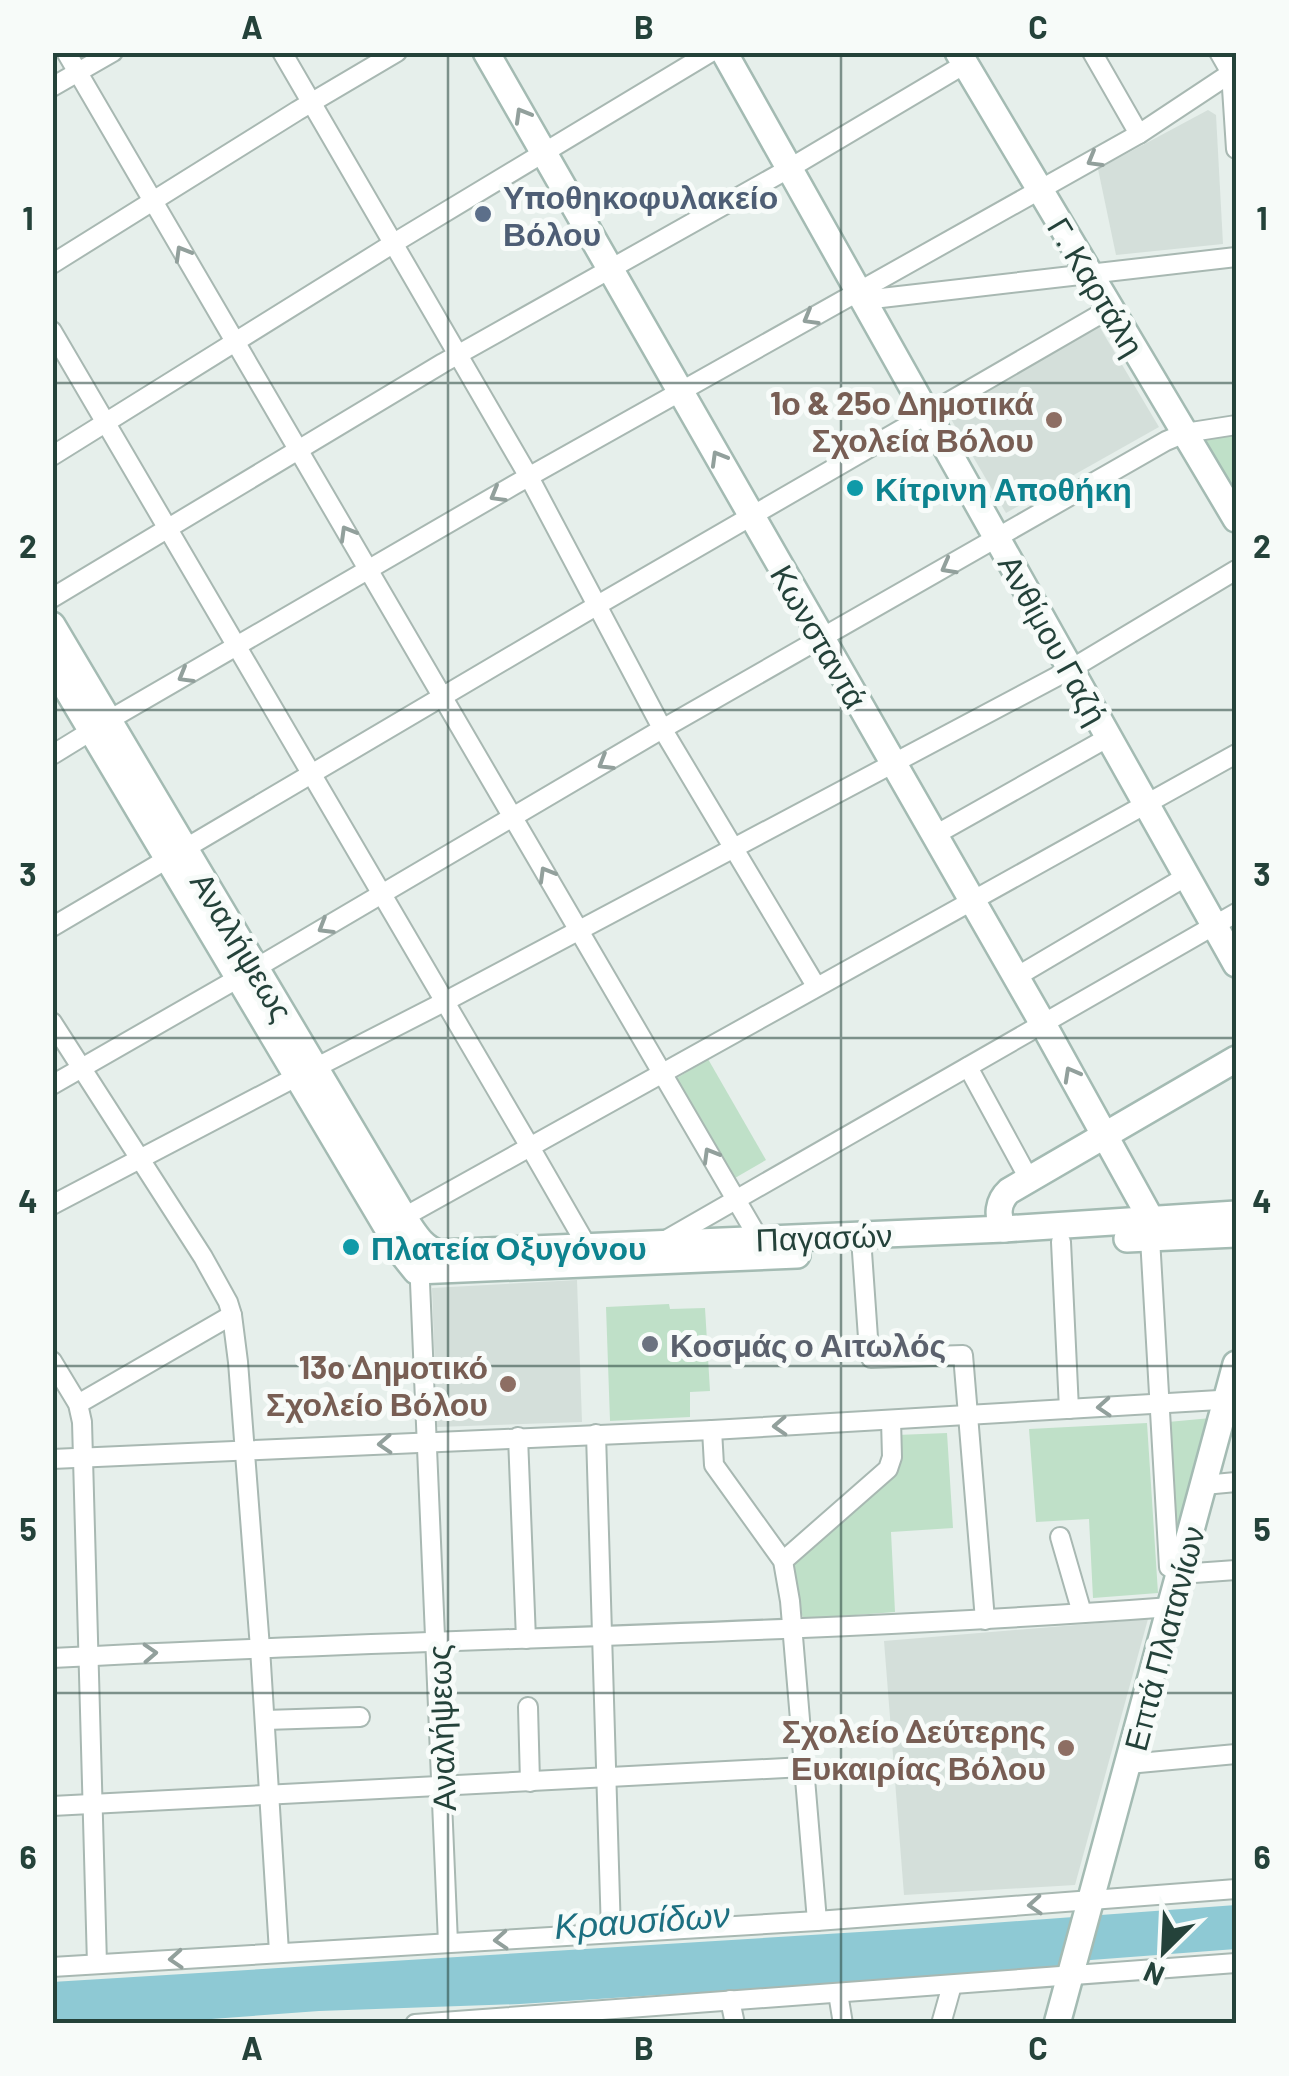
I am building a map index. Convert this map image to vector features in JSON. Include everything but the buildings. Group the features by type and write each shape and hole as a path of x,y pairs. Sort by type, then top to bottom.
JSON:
{"street":[{"path":"66,52 760,1239"},
{"path":"52,87 114,52"},
{"path":"282,52 529,476 663,730 816,986"},
{"path":"52,264 398,52"},
{"name":"Κωνσταντά","path":"486,52 1043,1024 1151,1229 1168,1561 1169,1567 1180,1574"},
{"path":"52,456 712,52"},
{"name":"Ανθίμου Γαζή","path":"724,52 1187,876 1226,920 1236,964"},
{"path":"1092,52 1139,134"},
{"path":"1219,52 1234,74 1236,149"},
{"path":"52,598 458,354 790,168 961,58"},
{"name":"Γ. Καρτάλη","path":"961,58 1236,519"},
{"path":"52,755 529,476 861,295 1139,134 1234,74"},
{"path":"861,295 1236,257"},
{"path":"52,928 596,606 1111,308"},
{"path":"52,331 590,1255"},
{"path":"52,1084 1166,441 1236,424"},
{"path":"52,1205 1071,669 1236,570"},
{"name":"Αναλήψεως","path":"52,625 100,725 307,1072 408,1262 419,1272"},
{"name":"Αναλήψεως","path":"52,664 100,725"},
{"path":"935,835 1109,737"},
{"path":"411,1228 530,1147 1236,754"},
{"path":"1016,978 1187,876"},
{"path":"660,1243 1226,920"},
{"path":"52,1022 202,1257 232,1315 280,1952"},
{"path":"1004,1229 999,1216 1007,1193 1236,1059"},
{"path":"968,1067 1029,1179"},
{"name":"Αναλήψεως","path":"307,1072 411,1228 419,1272 448,1943"},
{"name":"Παγασών","path":"411,1228 428,1248 438,1252 862,1252 1061,1242 1236,1214"},
{"name":"Παγασών","path":"419,1272 590,1255 660,1243 1004,1229 1151,1229 1236,1234"},
{"path":"1061,1242 1070,1409"},
{"path":"862,1252 871,1358 963,1355 985,1620"},
{"path":"78,1404 232,1315"},
{"path":"52,1361 78,1404 82,1422 97,1964"},
{"name":"Επτά Πλατανίων","path":"1057,2024 1204,1484 1232,1399 1236,1364"},
{"path":"52,1459 712,1430 1232,1399"},
{"path":"783,1561 888,1469 892,1456 891,1420"},
{"path":"712,1430 714,1465 783,1561 817,1921"},
{"path":"596,1434 611,1933"},
{"path":"518,1437 526,1638"},
{"path":"1204,1484 1236,1482"},
{"path":"1060,1537 1082,1614"},
{"path":"1180,1574 1236,1570"},
{"path":"52,1658 792,1630 1171,1606"},
{"path":"528,1707 530,1782"},
{"path":"265,1720 360,1717"},
{"path":"1128,1764 1236,1754"},
{"path":"52,1806 804,1766"},
{"path":"52,1967 1089,1906 1236,1890"},
{"path":"415,2024 622,2016 730,2000 1236,1963"},
{"path":"941,2024 952,1985"},
{"path":"838,1993 842,2024"},
{"path":"730,2000 736,2024"}],"shaded area":[{"path":"1208,110 1216,115 1223,244 1116,255 1098,169"},
{"name":"1ο & 25ο Δημοτικά Σχολεία Βόλου","path":"1099,326 1159,427 1006,513 948,414"},
{"name":"13o Δημοτικό Σχολείο Βόλου","path":"577,1280 582,1422 437,1427 432,1288"},
{"path":"1148,1619 1075,1885 904,1895 884,1641"}],"green space":[{"path":"1236,431 1236,504 1197,436"},
{"path":"708,1059 766,1160 735,1178 677,1078"},
{"path":"669,1304 670,1309 705,1308 710,1391 690,1392 690,1417 610,1421 606,1307"},
{"path":"1211,1418 1179,1544 1174,1545 1168,1422"},
{"path":"1147,1423 1158,1593 1093,1598 1089,1519 1036,1522 1029,1429"},
{"path":"947,1433 953,1528 891,1532 895,1612 803,1619 791,1558 898,1467 897,1435"}],"water":[{"path":"1236,1905 1236,1949 1091,1960 1030,1971 520,2004 319,2011 157,2023 53,2024 52,1982"}],"place":[{"name":"Υποθηκοφυλακείο Βόλου","path":"483,214"},
{"name":"1ο & 25ο Δημοτικά Σχολεία Βόλου","path":"1054,420"},
{"name":"Κίτρινη Αποθήκη","path":"855,488"},
{"name":"Πλατεία Οξυγόνου","path":"351,1247"},
{"name":"Κοσμάς ο Αιτωλός","path":"650,1344"},
{"name":"13o Δημοτικό Σχολείο Βόλου","path":"508,1384"},
{"name":"Σχολείο Δεύτερης Ευκαιρίας Βόλου","path":"1066,1748"}],"water label":[{"name":"Κραυσίδων","path":"642,1919"}]}
